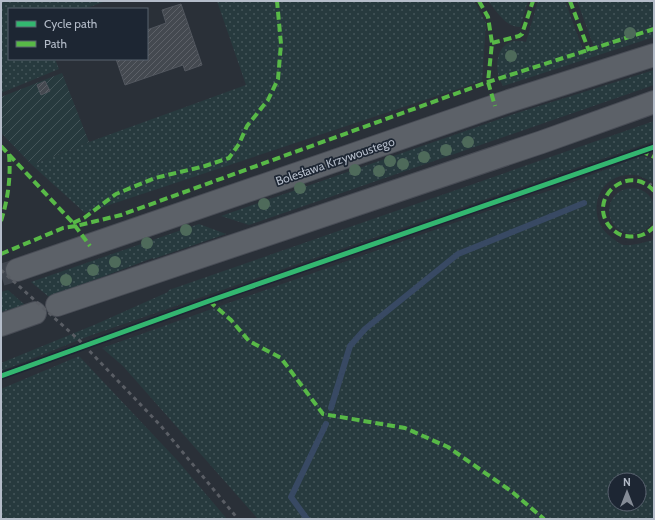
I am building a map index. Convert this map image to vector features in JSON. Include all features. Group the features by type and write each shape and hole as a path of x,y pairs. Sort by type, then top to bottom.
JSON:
{"main road":[{"name":"Bolesława Krzywoustego","path":"17,270 509,101 654,55"},
{"path":"57,305 542,142 654,102"},
{"path":"1,325 34,313"}],"path":[{"path":"649,185 654,182"}],"green space":[{"path":"1,1 106,1 87,8 8,8 8,60 55,60 59,69 1,93"},
{"path":"217,1 474,1 486,23 482,81 85,213 32,165 89,142 246,85"},
{"path":"488,1 528,1 520,27 506,21 498,14"},
{"path":"538,1 565,1 583,50 594,47 577,1 654,1 654,37 503,86 497,70 499,54 503,47 508,43 516,41 526,42"},
{"path":"654,70 654,85 249,225 221,216 517,113"},
{"path":"62,73 89,142 32,165 1,133 1,97"},
{"path":"654,121 654,141 89,336 1,371 1,363 94,325 168,292 169,290"},
{"path":"641,156 654,160 654,183 635,175 617,177 608,182 602,190 598,199 597,209 598,219 603,229 620,244 632,245 654,240 654,519 258,519 123,366 102,348 502,206 555,189"},
{"path":"632,188 645,192 651,198 655,211 651,224 645,230 632,234 619,230 613,224 609,211 613,198 619,192"},
{"path":"199,224 226,234 153,258 49,297 31,282"},
{"path":"8,290 25,305 1,312 1,292"},
{"path":"79,356 177,460 227,519 1,519 1,389"}],"building":[{"path":"181,4 202,65 185,71 183,65 125,85 116,60 148,60 148,30 166,23 162,10"},
{"path":"45,81 50,91 41,95 37,85"}],"waterway":[{"path":"331,408 350,346 365,329 458,254 584,203"},
{"path":"307,519 291,497 326,424"}],"tunnel":[{"path":"1,275 17,270"}],"railway":[{"path":"1,270 79,340 161,426 238,519"}],"marked path":[{"path":"73,223 84,218 116,194 155,178 205,166 229,158 239,144 247,126 268,100 278,79 281,44 277,1"},
{"path":"479,1 488,17 492,43 488,82 495,106"},
{"path":"492,43 522,34 533,1"},
{"path":"570,1 589,51"},
{"path":"1,254 63,228 121,215 488,82 654,29"},
{"path":"1,146 73,223 90,246"},
{"path":"641,151 654,157"},
{"path":"1,221 8,188 10,171 9,154"},
{"path":"654,191 644,183 633,180 623,182 614,187 607,195 603,205 604,216 610,227 615,232 630,237 638,236 645,234 654,227"},
{"path":"209,301 231,320 249,341 281,358 323,414 405,428 448,447 511,491 544,519"}],"cycle path":[{"path":"1,376 209,301 654,147"}]}
